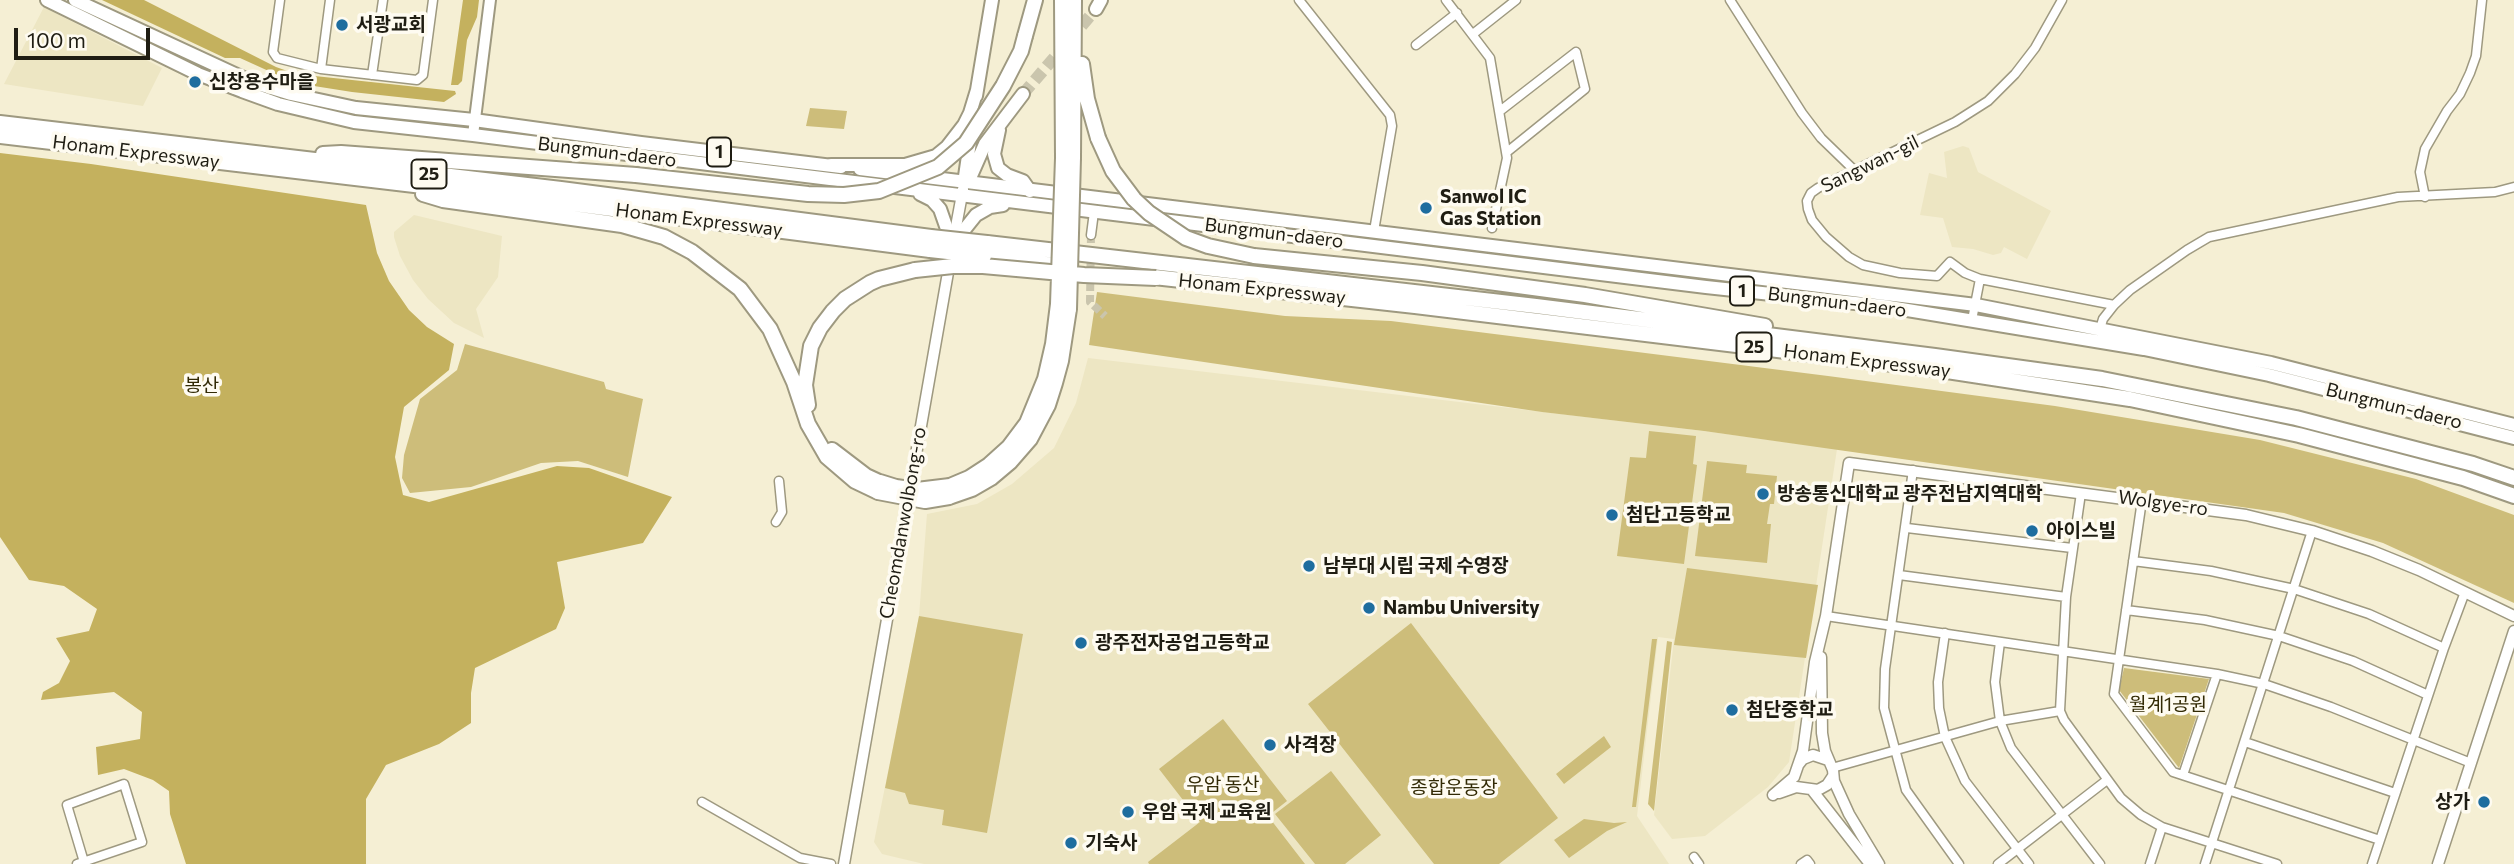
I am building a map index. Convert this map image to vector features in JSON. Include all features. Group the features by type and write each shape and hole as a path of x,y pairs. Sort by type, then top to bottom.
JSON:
{"highway":[{"path":"281,155 341,153 636,175 808,194 844,195 879,191 937,167 966,143 1003,86 1021,51 1035,0"},
{"path":"1062,0 1068,158"},
{"path":"385,183 443,200 622,225 664,237 692,252 740,289 770,329 794,382 808,424 827,457 855,481 879,487 917,490 959,483 1000,456 1027,423 1045,379 1053,344 1059,278 1077,0"},
{"path":"1077,0 1083,78 1098,138 1113,171 1134,199 1149,213 1186,238 1208,246 1254,256 1422,273 1585,295 1766,326 1870,340 1935,356"},
{"name":"Honam Expressway","path":"0,123 561,188 930,244"},
{"name":"Honam Expressway","path":"0,136 385,183 930,244 1536,306 1935,356 2102,379 2296,418 2473,464 2514,478"},
{"name":"Honam Expressway","path":"985,249 1156,278 1429,307 1921,368 2130,400 2311,438 2463,478 2514,496"},
{"path":"879,487 850,465 824,440 808,401 807,365 811,346 820,328 845,299 880,279 915,270 953,266 1156,278"}],"main road":[{"name":"Bungmun-daero","path":"47,0 198,74 278,104 354,122 903,189 1030,191 1976,305 2271,363 2514,425"},
{"name":"Bungmun-daero","path":"75,0 242,77 291,94 356,108 474,120 831,165 963,189 1021,203 1706,287 1883,306 2144,349 2269,375 2514,438"},
{"path":"473,135 491,0"},
{"path":"963,189 992,0"},
{"path":"831,165 905,165 936,156 947,147 964,125 977,90"},
{"path":"963,189 973,175 977,158 1023,94"},
{"path":"1000,124 995,144 998,168 1023,181 1030,191"},
{"path":"903,189 925,196 940,209 947,229 950,259"},
{"path":"950,259 964,230 976,215 990,207 1021,203"}],"street":[{"path":"280,0 273,52 279,59 321,69 417,80 423,75 433,0"},
{"path":"321,69 330,0"},
{"path":"372,75 383,0"},
{"path":"1299,0 1390,115 1392,126 1374,231"},
{"path":"1446,0 1490,58 1507,152 1492,228"},
{"path":"1473,34 1516,0"},
{"path":"1741,0 1731,2 1802,113 1821,138 1854,170"},
{"name":"Sangwan-gil","path":"2062,0 2035,48 2015,74 1988,101 1955,122 1818,188 1811,193 1807,201 1808,209 1812,220 1849,257 1875,268 1937,276 1951,262 1965,273 1980,279 2114,305"},
{"path":"2425,197 2420,172 2421,161 2425,149 2470,73 2476,56 2482,0"},
{"path":"1416,45 1457,13"},
{"path":"1500,111 1576,52 1585,89 1507,152"},
{"path":"2100,329 2103,319 2114,305 2156,272 2210,237 2398,197 2495,192 2514,187"},
{"name":"Cheomdanwolbong-ro","path":"844,864 963,189"},
{"path":"1091,235 1094,212"},
{"path":"1972,320 1980,279"},
{"name":"Wolgye-ro","path":"1825,616 1849,463 2246,515 2312,531 2372,551 2514,616"},
{"path":"1913,470 1907,528 1885,668 1884,708 1906,790 1959,864"},
{"path":"776,522 782,512 779,481"},
{"path":"2081,493 2066,597 2060,711 2064,720 2121,798 2141,815 2162,827 2277,864"},
{"path":"2143,500 2114,694 2173,772 2380,840"},
{"path":"1907,528 2071,548"},
{"path":"2205,864 2312,531"},
{"path":"2133,561 2211,571 2294,589 2369,614 2444,648"},
{"path":"1899,575 2066,597"},
{"path":"2372,864 2465,592"},
{"path":"2126,610 2205,620 2279,636 2354,661 2428,695"},
{"path":"1831,768 1823,788 1796,787 1773,795 1794,777 1798,766 1825,616 2217,674 2264,684 2331,707 2471,763"},
{"path":"2438,864 2514,631"},
{"path":"1945,634 1938,682 1939,708 1945,737 1965,781 2029,864"},
{"path":"1822,635 1822,733 1831,768 1849,814 1879,864"},
{"path":"2000,642 1995,682 2000,721 2011,748 2100,864"},
{"path":"2183,775 2217,674"},
{"path":"1831,768 2000,721 2060,711"},
{"path":"2245,742 2395,793"},
{"path":"1831,768 1813,755 1803,759 1798,766 1799,780 1870,864"},
{"path":"1998,864 2108,780"},
{"path":"124,784 142,842 81,863 67,805 124,784"},
{"path":"702,802 799,861 831,864"},
{"path":"2150,864 2162,827"},
{"path":"1801,864 1807,860 1810,864"}],"shaded area":[{"path":"44,7 162,68 143,106 4,84"},
{"path":"1963,146 1969,148 1978,172 2051,211 2027,259 2004,247 2001,253 1993,255 1952,247 1943,218 1920,215 1929,173 1947,178 1944,152"},
{"path":"414,215 502,236 498,277 476,309 484,338 454,323 428,299 413,280 400,256 394,232"},
{"path":"1088,358 1837,449 1789,762 1768,787 1705,836 1672,839 1654,815 1674,639 1658,637 1637,816 1669,864 924,864 882,854 874,842 919,616 927,514 977,504 1012,484 1054,448 1076,403"}],"green space":[{"path":"102,0 144,0 276,67 296,74 455,91 456,94 444,102 295,83 240,58 225,58"},
{"path":"463,0 479,0 477,17 467,40 462,81 458,85 451,85"},
{"path":"810,108 847,111 844,129 806,126"},
{"name":"봉산","path":"0,153 366,205 377,253 389,281 409,310 427,327 454,344 449,370 404,407 395,457 403,495 429,502 557,466 589,468 672,497 643,543 557,562 565,608 556,629 475,668 471,693 471,723 439,744 386,765 366,799 366,864 186,864 170,814 169,791 153,780 124,769 98,775 96,747 140,739 142,712 114,692 41,700 43,692 59,683 70,661 56,638 89,631 97,609 64,586 29,580 0,537"},
{"path":"1097,292 1285,316 1391,321 1828,376 2055,406 2260,440 2416,479 2514,515 2514,603 2383,543 2284,513 1704,431 1542,412 1089,345"},
{"path":"465,344 604,382 606,389 643,399 628,477 578,461 541,463 471,487 410,493 402,478 404,455 420,399 457,370"},
{"path":"1649,431 1696,436 1693,464 1697,465 1684,564 1617,556 1630,457 1646,458"},
{"path":"1707,461 1747,465 1746,473 1777,476 1774,504 1770,504 1767,524 1771,524 1767,563 1695,556"},
{"path":"1687,568 1818,585 1806,658 1674,645"},
{"path":"919,616 1023,634 987,833 942,825 944,810 909,804 905,793 885,788"},
{"name":"종합운동장","path":"1411,623 1558,818 1499,864 1434,864 1308,704"},
{"path":"1652,639 1657,639 1636,807 1632,807"},
{"path":"1667,641 1672,642 1654,811 1648,804"},
{"name":"월계1공원","path":"2124,668 2209,679 2179,768 2119,690"},
{"name":"우암 동산","path":"1223,719 1287,801 1268,816 1305,864 1149,864 1148,862 1200,822 1159,769"},
{"path":"1604,736 1611,747 1564,784 1556,774"},
{"path":"1331,771 1381,835 1345,864 1315,864 1275,814"},
{"path":"1584,819 1627,822 1607,831 1569,858 1554,840"}],"tunnel":[{"path":"1023,94 1096,9"},
{"path":"1091,235 1090,302 1105,316"}],"place":[{"name":"서광교회","path":"342,25"},
{"name":"신창용수마을","path":"195,82"},
{"name":"Sanwol IC Gas Station","path":"1426,208"},
{"name":"방송통신대학교 광주전남지역대학","path":"1763,494"},
{"name":"첨단고등학교","path":"1612,515"},
{"name":"아이스빌","path":"2032,531"},
{"name":"남부대 시립 국제 수영장","path":"1309,566"},
{"name":"Nambu University","path":"1369,608"},
{"name":"광주전자공업고등학교","path":"1081,643"},
{"name":"첨단중학교","path":"1732,710"},
{"name":"사격장","path":"1270,745"},
{"name":"상가","path":"2484,802"},
{"name":"우암 국제 교육원","path":"1128,812"},
{"name":"기숙사","path":"1071,843"}]}
